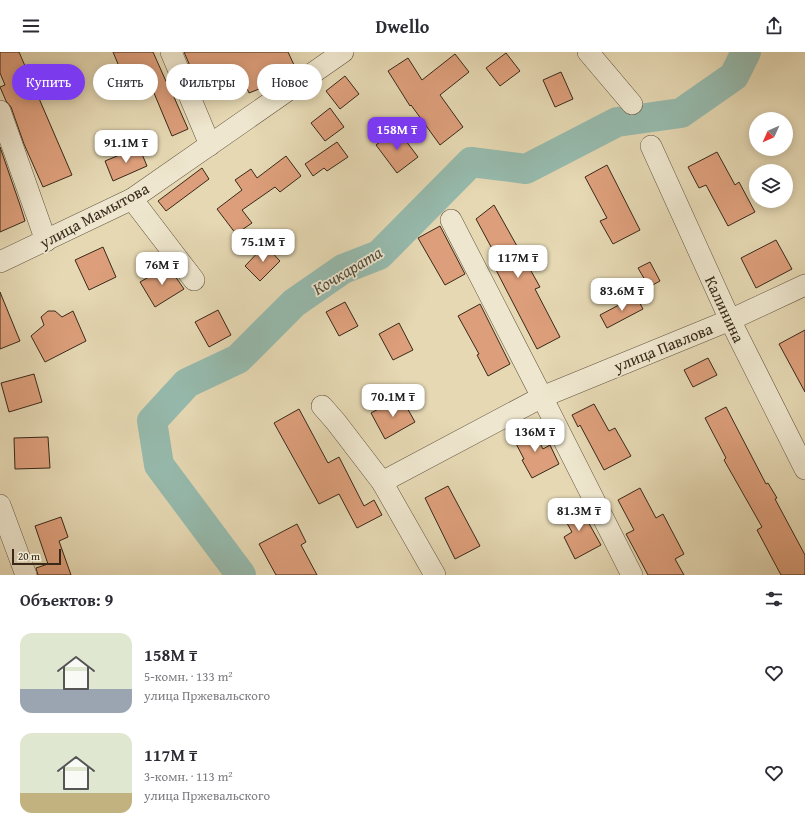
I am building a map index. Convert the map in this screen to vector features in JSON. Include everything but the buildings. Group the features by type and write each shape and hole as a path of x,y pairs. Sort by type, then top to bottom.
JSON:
{"street":[{"path":"172,52 210,145"},
{"name":"улица Мамытова","path":"0,262 132,199 343,52"},
{"path":"588,52 632,104"},
{"path":"0,111 46,241"},
{"name":"Калинина","path":"651,146 730,320 805,469"},
{"path":"132,199 194,280"},
{"path":"451,220 632,575"},
{"name":"улица Павлова","path":"382,482 542,396 730,320 805,285"},
{"path":"322,406 382,482 435,575"},
{"path":"0,505 26,575"}],"waterway":[{"name":"Кочкарата","path":"241,575 159,465 152,421 187,383 238,359 294,303 343,269 379,255 471,162 526,169 617,122 681,113 734,76 746,52"}]}
